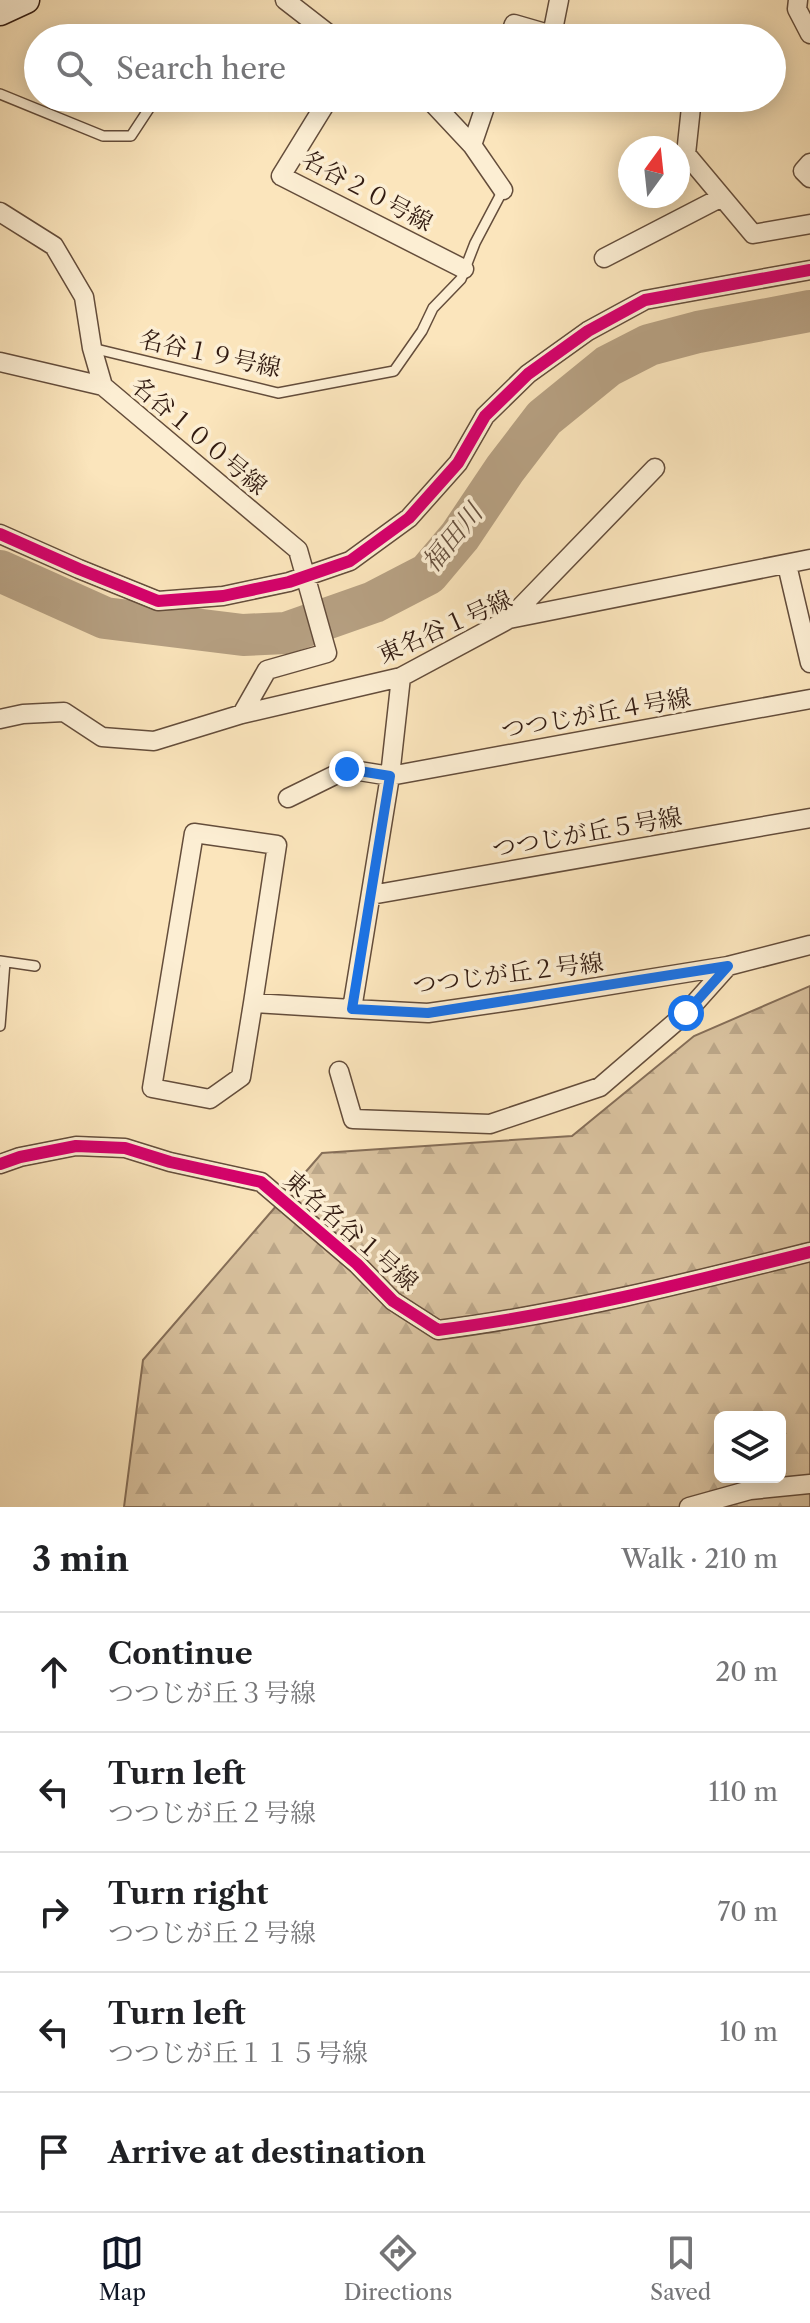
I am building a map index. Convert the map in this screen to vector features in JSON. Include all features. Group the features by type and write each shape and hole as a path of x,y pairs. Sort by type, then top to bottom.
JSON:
{"main road":[{"path":"0,9 26,0"}],"street":[{"path":"285,0 316,24"},
{"path":"558,24 559,0"},
{"path":"798,0 797,9 810,34"},
{"name":"名谷２０号線","path":"320,112 281,176 464,269"},
{"path":"441,112 472,145 503,190"},
{"path":"472,145 483,112"},
{"path":"690,112 686,154 753,234 810,224"},
{"path":"810,163 803,171 810,178"},
{"path":"604,258 722,197"},
{"name":"名谷１００号線","path":"0,212 54,246 84,297 92,348 103,386 298,550 327,653 267,670 242,714"},
{"path":"0,534 158,601 223,596 305,576 350,561 409,518 458,463 485,416 528,374 588,331 645,300 810,270"},
{"path":"0,362 103,386"},
{"path":"509,619 655,468"},
{"name":"東名谷１号線","path":"0,719 23,714 64,712 102,737 154,741 242,714 401,677 509,619 810,559"},
{"path":"787,565 810,663"},
{"path":"352,1009 390,776 401,677"},
{"name":"つつじが丘４号線","path":"288,798 347,769 390,776 810,699"},
{"name":"つつじが丘５号線","path":"371,895 810,818"},
{"path":"194,833 277,845 253,1003 241,1077 210,1099 152,1088 194,833"},
{"name":"つつじが丘２号線","path":"253,1003 428,1013 728,966 810,945"},
{"path":"339,1071 353,1119 490,1124 600,1087 686,1013 728,966"},
{"name":"東名名谷１号線","path":"0,1164 76,1146 125,1148 170,1162 261,1182 357,1264 393,1301 438,1330 494,1323 652,1291 810,1252"},
{"path":"689,1507 750,1490 810,1484"}],"lane":[{"path":"0,9 3,0"},
{"path":"0,94 24,104"},
{"path":"44,112 103,136 131,136 147,112"},
{"name":"名谷１９号線","path":"92,348 278,393 394,371 422,331 433,308 461,279 503,190"},
{"path":"0,1026 2,961 35,966"}],"green space":[{"path":"810,986 810,1507 124,1507 143,1360 322,1153 572,1136 694,1036"}],"waterway":[{"name":"福田川","path":"0,571 105,618 243,635 286,633 374,602 428,574 460,536 544,418 608,366 649,345 698,332 810,311"}],"cycle path":[{"path":"0,534 158,601 223,596 289,582 350,561 409,518 458,463 485,416 528,374 588,331 645,300 810,270"},
{"path":"0,1164 76,1146 125,1148 170,1162 261,1182 357,1264 393,1301 438,1330 579,1306 810,1252"}],"route":[{"path":"347,769 390,776 352,1009 428,1013 728,966 686,1013"}]}
